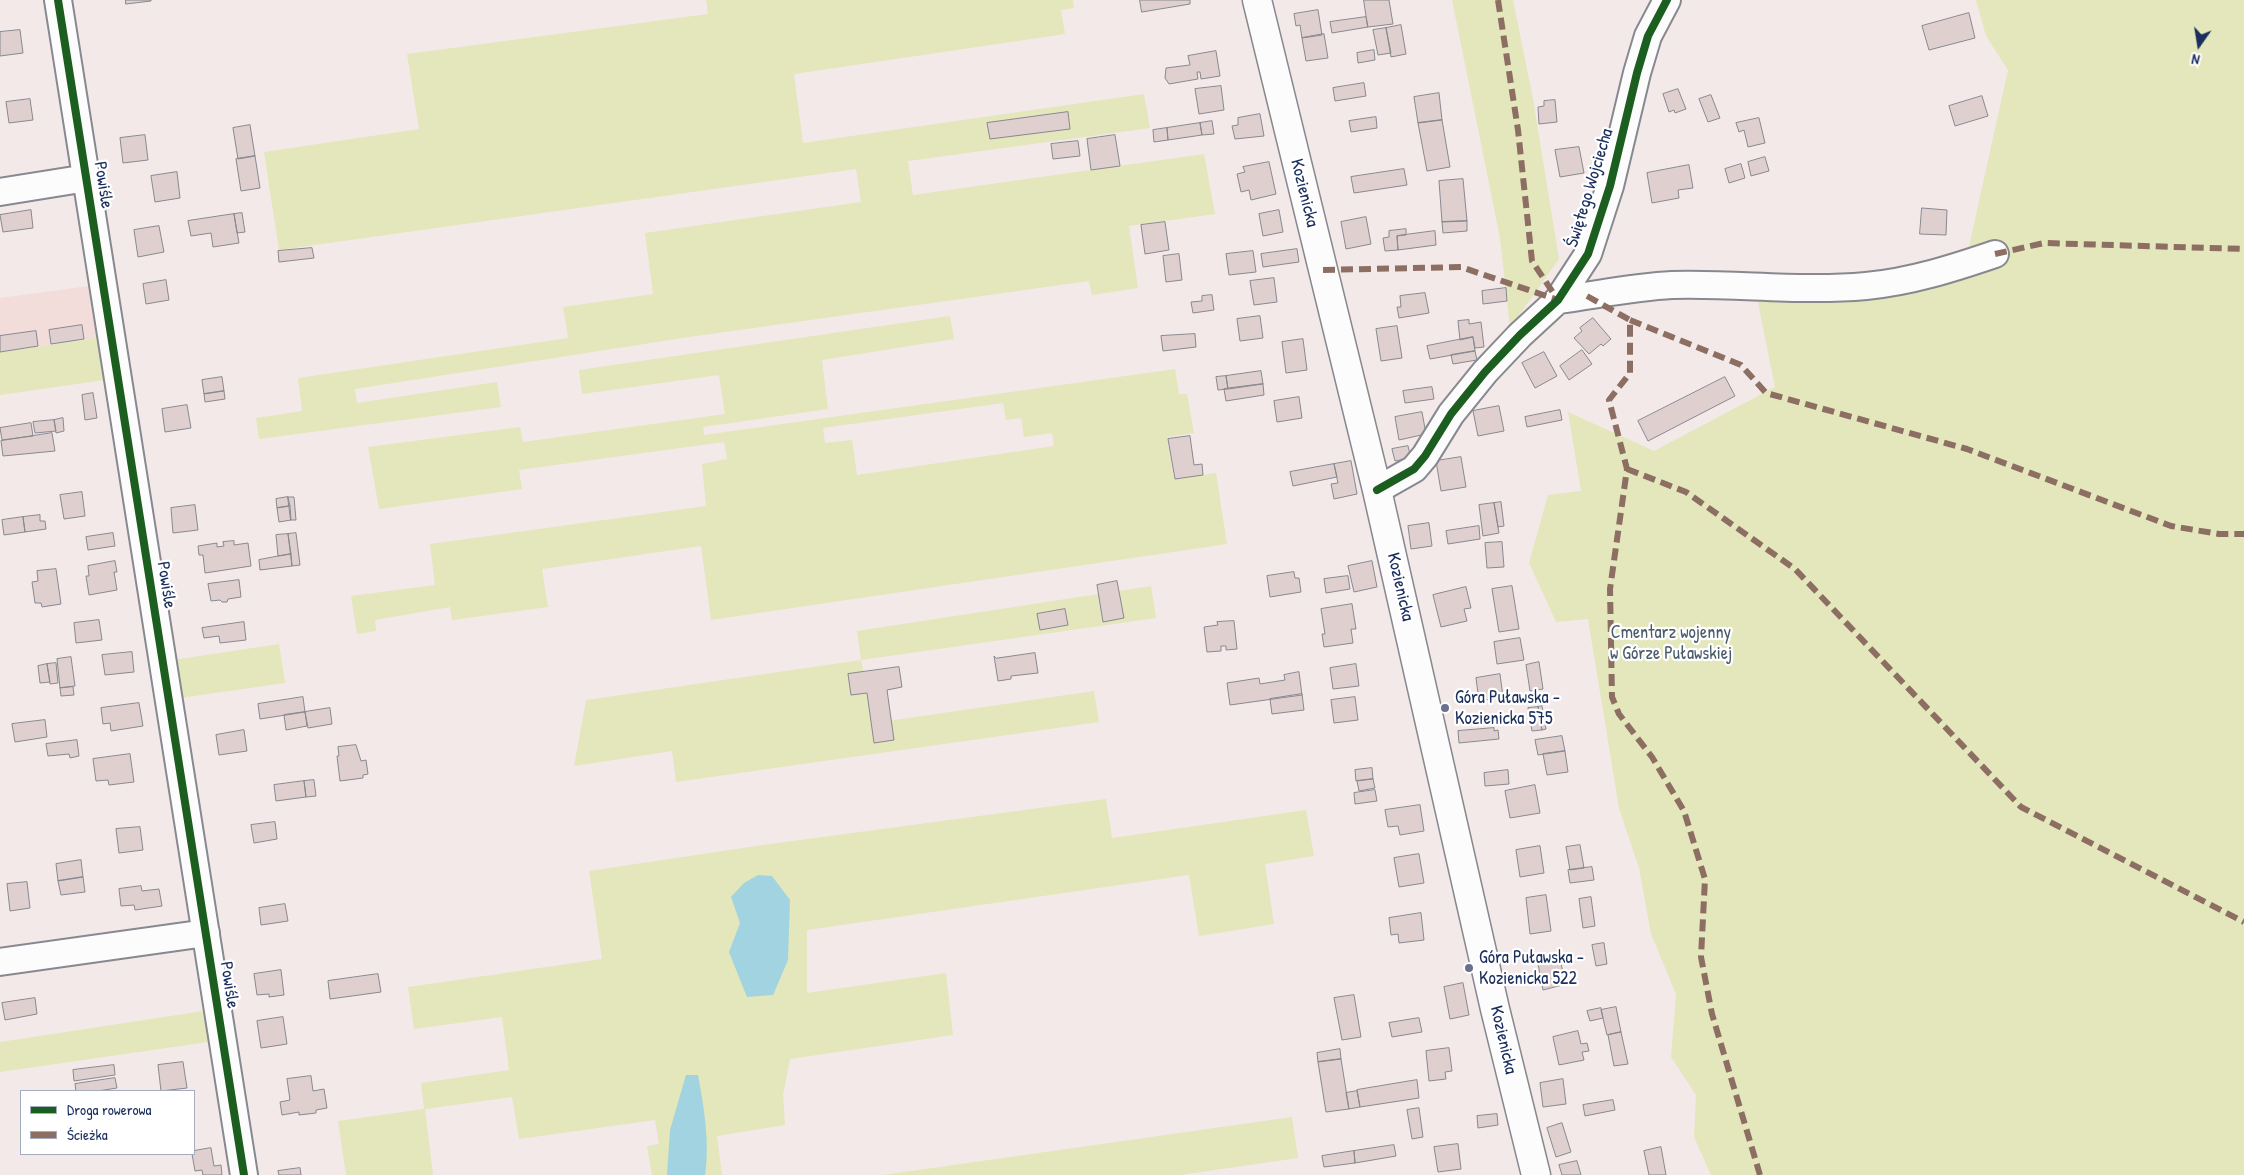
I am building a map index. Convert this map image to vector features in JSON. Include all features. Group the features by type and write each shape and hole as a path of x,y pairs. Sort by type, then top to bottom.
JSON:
{"main road":[{"name":"Kozienicka","path":"1257,0 1377,490 1495,1009 1536,1175"}],"street":[{"name":"Powiśle","path":"58,0 244,1175"},
{"name":"Świętego Wojciecha","path":"1377,490 1414,469 1425,456 1451,414 1485,372 1520,335 1558,300 1588,254 1610,186 1648,36 1667,0"},
{"path":"0,192 87,178"},
{"path":"1558,300 1624,289 1671,286 1716,284 1801,288 1867,286 1945,271 1995,254"},
{"path":"0,962 206,933"}],"shaded area":[{"path":"96,285 105,337 0,352 0,298"}],"green space":[{"path":"706,0 1073,0 1074,8 1061,10 1065,34 794,74 803,143 1144,94 1150,128 908,161 913,195 1204,154 1215,214 1129,226 1138,288 1092,295 1089,281 689,337 355,389 357,403 497,382 501,407 259,439 256,418 302,411 298,378 568,338 563,307 653,294 645,233 861,202 856,169 279,250 264,152 419,129 407,54 708,14"},
{"path":"1452,0 1513,0 1533,99 1559,259 1510,328 1500,238"},
{"name":"Cmentarz wojenny w Górze Puławskiej","path":"1976,0 2244,0 2244,1175 1711,1175 1694,1137 1696,1095 1671,1057 1676,994 1651,934 1639,868 1619,808 1588,619 1556,622 1529,563 1548,495 1581,491 1568,412 1654,451 1775,387 1756,293 1876,296 1968,251 2008,70 1986,36"},
{"path":"950,316 954,339 822,360 828,409 703,427 704,435 1175,369 1179,394 1187,394 1194,433 1167,437 1174,479 1216,473 1227,544 711,620 701,546 542,569 548,607 452,620 450,607 375,620 376,631 357,634 351,596 435,585 430,544 706,506 702,464 727,459 724,442 519,470 522,489 379,509 368,447 520,427 523,442 725,414 719,375 582,394 579,370","holes":["1003,403 1006,420 1021,418 1024,437 1052,433 1054,446 857,475 852,440 825,443 823,428"]},
{"path":"105,337 111,379 0,395 0,352"},
{"path":"1151,586 1156,618 861,660 857,631"},
{"path":"279,644 285,683 180,698 173,660"},
{"path":"861,660 874,723 1094,691 1099,722 676,782 672,751 574,766 586,700"},
{"path":"1106,799 1112,838 1306,810 1314,856 1265,864 1274,924 1199,936 1189,875 807,930 807,993 946,973 953,1035 790,1059 783,1095 785,1125 717,1136 722,1175 652,1175 647,1146 659,1144 655,1120 519,1139 512,1097 425,1109 433,1175 346,1175 338,1121 424,1109 421,1083 509,1070 502,1017 414,1029 408,987 602,959 589,871 763,845"},
{"path":"210,1010 215,1041 0,1072 0,1042"},
{"path":"1292,1117 1298,1158 1180,1175 883,1175"}],"water":[{"path":"758,875 772,876 790,900 788,960 773,995 747,997 729,952 740,923 731,897 744,883"},
{"path":"686,1075 698,1075 707,1138 705,1175 667,1175 670,1130"}],"building":[{"path":"126,0 151,0 151,1 126,4"},
{"path":"1140,0 1190,0 1190,4 1142,12"},
{"path":"1364,0 1389,0 1393,24 1368,27"},
{"path":"1318,10 1322,35 1302,38 1300,25 1296,26 1294,14"},
{"path":"1969,13 1975,38 1929,50 1922,26"},
{"path":"1366,17 1368,27 1332,33 1330,22"},
{"path":"1401,25 1406,54 1391,57 1386,28"},
{"path":"1386,28 1391,53 1378,55 1373,30"},
{"path":"20,30 23,53 0,56 0,32"},
{"path":"1324,34 1328,58 1306,61 1302,38"},
{"path":"1374,50 1375,60 1358,63 1357,53"},
{"path":"1216,51 1220,76 1201,79 1200,72 1197,72 1198,79 1169,84 1165,78 1166,68 1190,65 1188,56"},
{"path":"1364,83 1366,96 1335,101 1333,88"},
{"path":"1221,86 1224,110 1199,114 1195,89"},
{"path":"1678,89 1686,109 1675,113 1674,110 1669,112 1663,94"},
{"path":"1439,93 1442,120 1418,123 1414,97"},
{"path":"1711,95 1720,118 1708,122 1699,99"},
{"path":"1982,96 1988,116 1955,126 1949,106"},
{"path":"30,99 33,120 9,123 6,102"},
{"path":"1555,100 1557,122 1539,124 1538,107 1544,106 1544,101"},
{"path":"1068,112 1070,129 990,139 987,123"},
{"path":"1260,114 1264,136 1235,139 1232,126 1238,125 1238,118"},
{"path":"1376,117 1377,128 1351,132 1349,121"},
{"path":"1759,118 1765,143 1748,147 1744,130 1739,132 1736,123"},
{"path":"1442,120 1450,167 1427,171 1418,123"},
{"path":"1212,121 1214,134 1202,135 1200,123"},
{"path":"1200,123 1202,135 1168,140 1167,128"},
{"path":"250,125 255,156 238,159 233,128"},
{"path":"1167,128 1168,140 1154,142 1153,130"},
{"path":"145,135 148,160 123,163 120,138"},
{"path":"1115,135 1120,166 1091,170 1087,139"},
{"path":"1078,141 1080,156 1053,159 1051,144"},
{"path":"1579,147 1584,173 1560,177 1555,150"},
{"path":"255,156 260,188 241,191 236,159"},
{"path":"1765,157 1769,171 1751,176 1748,162"},
{"path":"1269,162 1276,194 1251,200 1249,190 1241,192 1237,174 1245,172 1243,167"},
{"path":"1741,164 1745,178 1729,183 1725,169"},
{"path":"1689,165 1693,188 1678,190 1679,198 1652,203 1647,173"},
{"path":"1404,169 1407,185 1354,193 1351,177"},
{"path":"177,172 180,198 155,202 151,176"},
{"path":"1463,179 1467,221 1442,222 1439,181"},
{"path":"1922,208 1947,210 1946,235 1920,234"},
{"path":"31,210 33,228 3,232 0,215"},
{"path":"1279,210 1283,232 1263,236 1259,214"},
{"path":"242,213 245,232 237,233 234,214"},
{"path":"234,214 239,243 213,247 211,233 191,236 188,221"},
{"path":"1366,217 1371,244 1346,249 1341,222"},
{"path":"1467,221 1467,231 1443,233 1442,222"},
{"path":"1165,222 1169,250 1145,254 1141,225"},
{"path":"159,226 164,252 138,257 134,230"},
{"path":"1406,229 1406,235 1397,236 1398,250 1385,251 1383,238 1389,237 1389,231"},
{"path":"1435,231 1436,245 1398,250 1397,236"},
{"path":"312,248 314,258 279,262 278,251"},
{"path":"1297,249 1299,262 1263,267 1261,254"},
{"path":"1253,251 1256,272 1229,275 1226,254"},
{"path":"1179,254 1182,280 1166,282 1163,256"},
{"path":"1274,278 1277,302 1254,305 1250,281"},
{"path":"166,280 169,300 146,304 143,284"},
{"path":"1506,288 1507,301 1483,304 1482,291"},
{"path":"1425,293 1429,313 1399,318 1397,307 1401,307 1400,296"},
{"path":"1212,295 1214,310 1193,313 1191,302 1202,301 1202,296"},
{"path":"1260,316 1263,338 1240,341 1237,319"},
{"path":"1593,318 1611,339 1603,346 1601,344 1589,354 1574,338 1582,331 1580,328"},
{"path":"1469,320 1469,324 1481,322 1484,347 1475,348 1473,337 1460,340 1458,321"},
{"path":"82,325 84,339 51,344 49,330"},
{"path":"1397,326 1402,358 1381,361 1376,329"},
{"path":"36,331 38,346 0,352 0,336"},
{"path":"1195,334 1196,347 1163,351 1161,336"},
{"path":"1473,337 1475,351 1430,359 1427,346"},
{"path":"1303,339 1307,370 1286,373 1282,342"},
{"path":"1582,350 1592,364 1569,380 1560,366"},
{"path":"1475,351 1477,360 1453,364 1451,355"},
{"path":"1544,352 1557,376 1535,388 1522,363"},
{"path":"1261,371 1263,384 1228,389 1226,376"},
{"path":"1226,376 1228,389 1218,390 1216,377"},
{"path":"222,377 224,391 204,394 202,380"},
{"path":"1725,377 1735,396 1648,441 1638,421"},
{"path":"1263,384 1264,395 1226,401 1224,389"},
{"path":"1432,387 1434,399 1405,403 1403,391"},
{"path":"224,391 225,399 205,402 204,394"},
{"path":"93,393 97,418 85,420 82,395"},
{"path":"1299,397 1302,418 1277,422 1274,401"},
{"path":"187,405 191,428 165,432 162,409"},
{"path":"1499,406 1504,431 1478,436 1473,411"},
{"path":"1560,410 1562,420 1527,427 1525,417"},
{"path":"1422,412 1426,434 1399,440 1395,417"},
{"path":"63,418 64,431 56,433 54,420"},
{"path":"54,420 56,431 35,433 33,422"},
{"path":"31,423 33,436 2,440 0,428"},
{"path":"52,433 55,451 3,456 1,441"},
{"path":"1190,436 1194,465 1202,464 1203,475 1175,479 1168,439"},
{"path":"1408,446 1411,458 1395,461 1392,449"},
{"path":"1461,457 1466,487 1441,491 1436,461"},
{"path":"1351,461 1357,494 1334,499 1331,484 1338,483 1334,464"},
{"path":"1334,464 1337,477 1293,486 1290,472"},
{"path":"82,492 85,516 64,519 60,495"},
{"path":"288,497 290,506 277,508 276,499"},
{"path":"288,497 294,497 296,520 291,520"},
{"path":"1501,502 1504,526 1498,527 1494,503"},
{"path":"1494,503 1499,533 1483,536 1479,505"},
{"path":"195,505 198,530 173,533 171,508"},
{"path":"290,506 291,520 279,522 277,508"},
{"path":"40,515 40,521 45,521 46,529 25,532 23,517"},
{"path":"23,517 25,532 4,535 2,520"},
{"path":"1429,523 1432,546 1411,549 1408,526"},
{"path":"1479,526 1480,539 1448,544 1446,531"},
{"path":"113,533 115,546 88,550 86,537"},
{"path":"296,533 300,565 292,566 288,534"},
{"path":"288,534 291,554 278,556 276,535"},
{"path":"234,541 234,545 248,543 251,566 205,573 203,555 199,555 198,546 217,543 217,547 224,546 223,542"},
{"path":"1502,542 1504,567 1487,568 1485,543"},
{"path":"291,554 292,566 260,570 259,560"},
{"path":"115,561 117,572 114,572 117,590 89,595 86,576 89,576 88,566"},
{"path":"1372,561 1377,587 1354,592 1348,566"},
{"path":"56,569 61,604 42,607 41,603 35,603 32,582 38,581 37,571"},
{"path":"1294,572 1295,578 1299,578 1301,592 1270,597 1267,576"},
{"path":"1348,576 1350,589 1326,593 1324,579"},
{"path":"239,580 241,597 228,599 227,602 220,600 211,601 208,584"},
{"path":"1117,581 1124,618 1103,622 1097,585"},
{"path":"1512,586 1519,629 1499,632 1492,589"},
{"path":"1466,587 1471,608 1464,609 1467,621 1441,627 1433,595"},
{"path":"1352,604 1356,629 1351,629 1353,643 1324,647 1322,634 1325,634 1321,609"},
{"path":"1065,609 1068,625 1040,630 1037,614"},
{"path":"99,620 102,640 76,643 74,623"},
{"path":"1234,621 1237,649 1226,650 1226,646 1221,646 1221,651 1207,652 1204,627 1218,625 1217,622"},
{"path":"244,622 246,640 220,643 219,636 204,638 202,628"},
{"path":"1520,638 1524,660 1497,664 1494,642"},
{"path":"132,652 134,672 105,675 102,655"},
{"path":"1035,653 1038,673 1011,676 1011,679 998,681 994,656 996,658"},
{"path":"71,657 75,686 60,688 57,659"},
{"path":"1539,662 1543,689 1530,691 1526,665"},
{"path":"56,663 58,683 50,684 47,664"},
{"path":"47,664 50,682 40,683 38,666"},
{"path":"1356,664 1359,686 1333,689 1330,668"},
{"path":"899,667 902,687 887,690 894,740 874,743 867,693 851,695 848,674"},
{"path":"1299,672 1302,695 1230,705 1227,683 1259,678 1260,684 1285,680 1284,675"},
{"path":"1500,674 1503,697 1479,701 1476,678"},
{"path":"73,687 74,695 61,696 60,688"},
{"path":"1302,694 1304,710 1272,714 1270,699"},
{"path":"303,697 305,712 260,719 258,704"},
{"path":"1355,697 1358,720 1334,723 1331,700"},
{"path":"139,703 143,726 111,731 110,723 103,724 101,708"},
{"path":"1542,706 1546,729 1542,730 1538,707"},
{"path":"1538,707 1542,730 1532,731 1528,708"},
{"path":"330,708 332,724 308,728 305,712"},
{"path":"305,712 307,726 286,730 284,715"},
{"path":"45,720 47,737 15,742 12,724"},
{"path":"1494,728 1494,731 1498,730 1499,739 1459,743 1458,731"},
{"path":"244,730 247,751 219,755 216,735"},
{"path":"1562,736 1565,751 1538,755 1535,740"},
{"path":"77,740 79,756 70,758 69,754 48,756 46,744"},
{"path":"356,745 361,761 366,760 368,774 363,775 363,778 340,781 337,756 339,756 338,747"},
{"path":"1565,751 1568,772 1547,775 1543,754"},
{"path":"130,754 134,782 109,785 108,780 96,781 93,759"},
{"path":"1372,768 1373,779 1356,781 1355,770"},
{"path":"1508,770 1509,784 1485,786 1484,773"},
{"path":"1373,779 1375,788 1359,791 1357,781"},
{"path":"314,780 316,796 306,797 304,781"},
{"path":"304,781 306,797 276,801 274,785"},
{"path":"1535,785 1540,813 1510,818 1505,791"},
{"path":"1375,790 1377,801 1355,804 1354,793"},
{"path":"1420,805 1424,831 1400,835 1398,826 1388,827 1385,810"},
{"path":"275,822 277,839 254,843 251,825"},
{"path":"140,827 143,850 119,853 116,829"},
{"path":"1580,845 1584,868 1570,870 1566,847"},
{"path":"1540,846 1544,873 1520,877 1516,850"},
{"path":"1419,854 1424,883 1399,887 1394,858"},
{"path":"81,860 83,877 58,881 56,864"},
{"path":"1592,867 1594,880 1570,883 1568,870"},
{"path":"83,877 85,892 61,895 58,881"},
{"path":"27,882 30,908 10,911 7,884"},
{"path":"141,886 142,891 159,889 162,906 135,910 134,905 121,906 119,889"},
{"path":"1546,895 1551,931 1530,934 1526,898"},
{"path":"1591,897 1595,926 1583,928 1579,899"},
{"path":"285,904 288,921 261,925 259,908"},
{"path":"1421,913 1424,940 1399,943 1398,934 1391,935 1389,918"},
{"path":"1604,943 1607,964 1596,966 1592,945"},
{"path":"1560,960 1566,984 1543,990 1538,964"},
{"path":"281,970 284,995 269,997 269,994 257,995 254,974"},
{"path":"378,974 381,992 330,999 328,981"},
{"path":"1463,983 1469,1015 1450,1019 1444,987"},
{"path":"1354,995 1361,1037 1342,1040 1334,998"},
{"path":"35,998 37,1014 5,1020 2,1003"},
{"path":"1616,1007 1621,1032 1607,1035 1601,1010"},
{"path":"1601,1008 1603,1018 1590,1021 1587,1011"},
{"path":"283,1017 287,1044 261,1048 257,1021"},
{"path":"1419,1018 1422,1032 1392,1037 1389,1023"},
{"path":"1578,1031 1581,1044 1587,1043 1589,1051 1582,1052 1584,1060 1559,1065 1553,1037"},
{"path":"1621,1032 1628,1064 1614,1066 1608,1035"},
{"path":"1449,1048 1452,1071 1445,1072 1446,1079 1429,1081 1426,1051"},
{"path":"1340,1049 1341,1059 1318,1062 1317,1053"},
{"path":"1341,1059 1349,1109 1326,1112 1318,1062"},
{"path":"183,1062 187,1088 161,1090 158,1065"},
{"path":"114,1065 115,1075 74,1081 73,1070"},
{"path":"311,1076 313,1091 324,1089 327,1108 316,1110 316,1113 299,1115 299,1112 282,1115 280,1102 290,1100 287,1079"},
{"path":"115,1078 117,1088 76,1090 75,1084"},
{"path":"1563,1079 1566,1104 1543,1107 1540,1083"},
{"path":"1417,1080 1419,1098 1360,1107 1357,1090"},
{"path":"1357,1091 1360,1107 1349,1109 1346,1093"},
{"path":"1613,1100 1615,1110 1585,1116 1583,1105"},
{"path":"1419,1108 1423,1137 1412,1139 1407,1110"},
{"path":"1497,1114 1498,1125 1478,1128 1477,1116"},
{"path":"1562,1123 1571,1152 1556,1157 1547,1128"},
{"path":"1458,1144 1461,1169 1438,1172 1434,1147"},
{"path":"1394,1145 1396,1156 1355,1163 1354,1151"},
{"path":"1661,1147 1666,1175 1649,1175 1644,1151"},
{"path":"211,1148 214,1166 221,1165 222,1175 203,1175 202,1170 195,1171 192,1155 195,1155 195,1151"},
{"path":"1354,1151 1355,1163 1324,1167 1322,1156"},
{"path":"1577,1161 1581,1175 1562,1175 1559,1165"},
{"path":"300,1168 301,1175 279,1175 278,1171"}],"marked path":[{"path":"1498,0 1518,130 1532,261 1558,300"},
{"path":"1995,254 2044,243 2244,249"},
{"path":"1323,270 1461,267 1558,300"},
{"path":"1587,296 1630,320 1630,373 1609,400 1627,469 1610,589 1612,697 1619,714 1652,757 1684,811 1705,879 1701,957 1712,1014 1760,1175"},
{"path":"1630,320 1741,365 1766,393 1967,449 2171,526 2219,534 2244,534"},
{"path":"1627,469 1686,492 1795,569 2021,807 2244,922"}],"cycle path":[{"path":"58,0 244,1175"},
{"path":"1377,490 1414,469 1425,456 1451,414 1485,372 1520,335 1558,300 1588,254 1610,186 1637,73 1648,36 1667,0"}],"place":[{"name":"Góra Puławska - Kozienicka 575","path":"1445,708"},
{"name":"Góra Puławska - Kozienicka 522","path":"1469,968"}]}
